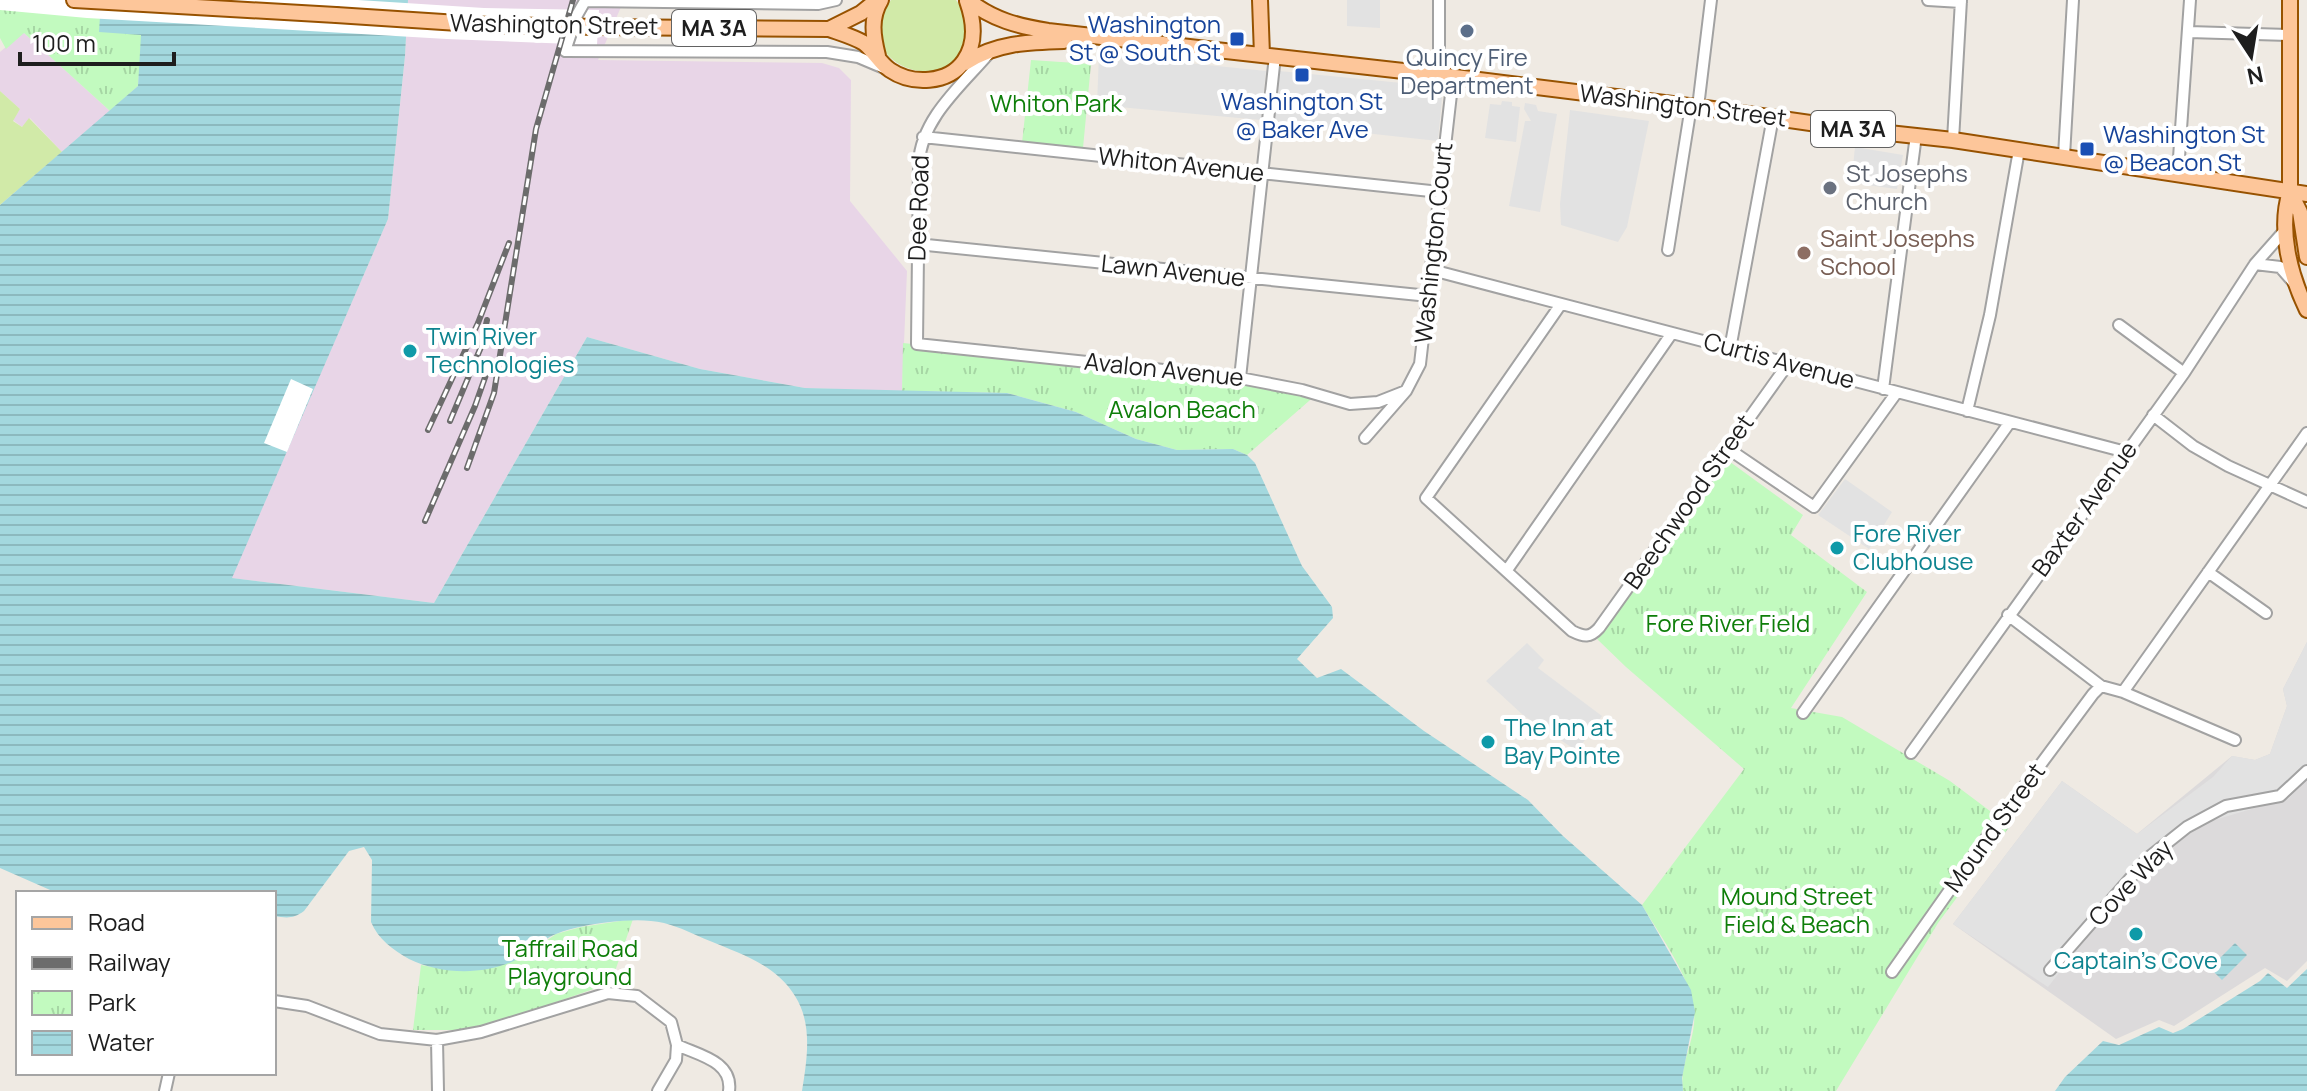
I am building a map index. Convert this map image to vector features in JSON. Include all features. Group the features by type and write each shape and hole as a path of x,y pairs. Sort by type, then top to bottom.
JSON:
{"main road":[{"name":"Washington Street","path":"74,0 489,25 829,29 861,41 885,65"},
{"name":"Washington Street","path":"829,29 879,0"},
{"path":"879,0 873,31 885,65"},
{"name":"Washington Street","path":"968,0 1004,22 1104,39 1446,76 1916,135 2178,172 2307,194"},
{"path":"960,66 973,37 968,0"},
{"path":"1260,0 1268,56"},
{"path":"2290,0 2290,192 2284,210 2293,282 2307,310"},
{"name":"Washington Street","path":"960,66 994,48 1028,42 1104,39"},
{"name":"MA 3A","path":"885,65 903,77 926,80 941,78 960,66"},
{"path":"2290,192 2300,212 2307,257"}],"street":[{"path":"836,0 818,4 585,1 565,51 827,52 885,65"},
{"name":"Washington Court","path":"1365,438 1406,391 1420,364 1440,192 1446,76 1439,0"},
{"path":"1668,250 1711,0"},
{"path":"1928,0 1961,1 1953,140"},
{"path":"2064,156 2073,0"},
{"path":"2178,172 2190,0"},
{"path":"2189,32 2290,35"},
{"name":"Dee Road","path":"917,344 919,163 923,137 929,124 994,48"},
{"path":"1240,378 1262,173 1268,56"},
{"path":"1730,349 1773,117"},
{"path":"1883,389 1916,135"},
{"name":"Whiton Avenue","path":"923,137 1440,192"},
{"path":"1967,411 1990,315 2019,150"},
{"name":"Baxter Avenue","path":"1911,753 2184,373 2255,264 2286,229"},
{"name":"Lawn Avenue","path":"917,244 1429,296"},
{"path":"2255,264 2280,267 2293,282"},
{"name":"Curtis Avenue","path":"1432,270 2126,452"},
{"path":"1561,304 1426,498 1507,570 1672,333"},
{"path":"2119,325 2184,373"},
{"name":"Avalon Avenue","path":"917,344 1240,378 1284,385 1350,404 1378,402 1406,391"},
{"name":"Beechwood Street","path":"1507,570 1572,631 1587,636 1594,634 1788,364"},
{"path":"1727,448 1814,507 1897,392"},
{"path":"2153,415 2193,446 2228,466 2307,502"},
{"path":"1803,713 2010,422"},
{"path":"2123,692 2307,433"},
{"path":"2208,572 2266,613"},
{"path":"2008,615 2101,686 2123,692 2235,740"},
{"name":"Mound Street","path":"1892,972 1992,830 2101,686"},
{"name":"Cove Way","path":"2050,970 2148,858 2187,827 2226,806 2280,796 2307,771"},
{"path":"276,1001 307,1006 380,1034 437,1040 481,1032 608,993 637,996 671,1022 677,1045 676,1060 658,1091"},
{"path":"437,1040 438,1091"},
{"path":"677,1045 720,1064 730,1086 729,1091"}],"shaded area":[{"path":"408,0 624,0 598,60 822,63 839,68 851,80 850,201 907,271 902,391 805,388 700,369 587,337 434,603 231,578 388,219"},
{"path":"1347,0 1380,0 1380,28 1347,26"},
{"path":"23,32 110,111 62,152 30,118 22,127 13,120 20,109 0,91 0,52"},
{"path":"1099,54 1266,71 1261,120 1097,105"},
{"path":"1279,71 1443,87 1438,141 1273,123"},
{"path":"1502,101 1520,107 1516,142 1485,138 1490,104 1501,105"},
{"path":"1525,103 1536,105 1538,111 1557,114 1540,212 1509,206 1525,121 1531,121 1524,109"},
{"path":"1570,110 1649,121 1627,227 1618,242 1561,225 1560,204"},
{"path":"1855,147 1903,155 1897,189 1859,184 1860,177 1852,176"},
{"path":"1845,479 1892,512 1869,549 1818,515"},
{"name":"Captain's Cove","path":"2307,642 2307,961 2287,981 2265,968 2174,1026 2159,1020 2116,1039 1953,924 2062,781 2137,834 2232,756 2255,760 2270,754 2287,706 2283,689"},
{"path":"2307,642 2307,779 2289,798 2211,821 2148,858 2048,987 1953,924 2062,781 2137,834 2213,777 2232,756 2255,760 2270,754 2287,706 2283,689"},
{"path":"1527,643 1544,660 1538,668 1602,716 1577,751 1523,715 1486,681"}],"green space":[{"path":"0,0 101,0 142,35 138,86 110,111 24,33 6,49 0,38"},
{"path":"891,0 956,0 967,30 955,60 940,70 922,71 903,66 888,55 879,40 879,21"},
{"name":"Whiton Park","path":"1031,60 1091,64 1083,148 1022,143"},
{"path":"0,91 20,109 13,121 22,127 29,118 62,152 0,205"},
{"name":"Avalon Beach","path":"903,343 1240,378 1317,394 1247,455 1233,449 1177,450 1136,439 1076,412 1007,393 902,391"},
{"name":"Mound Street Field & Beach","path":"1726,459 1803,515 1791,535 1867,592 1791,708 1842,717 1950,781 2010,826 1938,923 1836,1091 1683,1091 1694,1009 1677,962 1642,905 1744,769 1597,639"},
{"name":"Taffrail Road Playground","path":"633,919 611,983 490,1025 461,1030 413,1030 421,965 449,970 525,956 556,934"}],"water":[{"path":"101,0 408,0 388,219 232,578 434,603 587,337 700,369 805,388 1007,393 1076,412 1136,439 1177,450 1233,449 1247,455 1255,463 1302,566 1332,607 1333,618 1297,659 1317,678 1341,669 1424,731 1528,800 1563,836 1642,905 1691,990 1695,1012 1682,1078 1683,1091 802,1091 807,1055 806,1030 801,1007 787,985 757,962 664,923 631,920 576,928 552,936 526,954 499,966 453,971 409,959 378,934 371,922 372,860 364,847 349,851 304,911 290,917 276,916 276,891 52,891 0,868 0,205 138,86 141,35 99,32"},
{"path":"2235,943 2247,955 2222,980 2210,968"},
{"path":"2307,969 2307,1091 2055,1091 2065,1077 2103,1041 2119,1045 2159,1027 2173,1033 2260,981 2268,973 2287,988"}],"pier":[{"path":"0,0 358,0 484,8 599,10 597,45 87,18 0,10"},
{"path":"291,379 313,389 287,452 264,443"}],"railway":[{"path":"467,468 494,393 536,129 573,0"},
{"path":"428,430 478,323 509,243"},
{"path":"450,421 481,347 487,320"},
{"path":"425,521 488,369"}],"place":[{"name":"Quincy Fire Department","path":"1467,31"},
{"name":"Washington St @ South St","path":"1237,39"},
{"name":"Washington St @ Baker Ave","path":"1302,75"},
{"name":"Washington St @ Beacon St","path":"2087,149"},
{"name":"St Josephs Church","path":"1830,188"},
{"name":"Saint Josephs School","path":"1804,253"},
{"name":"Twin River Technologies","path":"410,351"},
{"name":"Fore River Clubhouse","path":"1837,548"},
{"name":"The Inn at Bay Pointe","path":"1488,742"},
{"name":"Captain's Cove","path":"2136,934"}],"park label":[{"name":"Fore River Field","path":"1728,624"}]}
